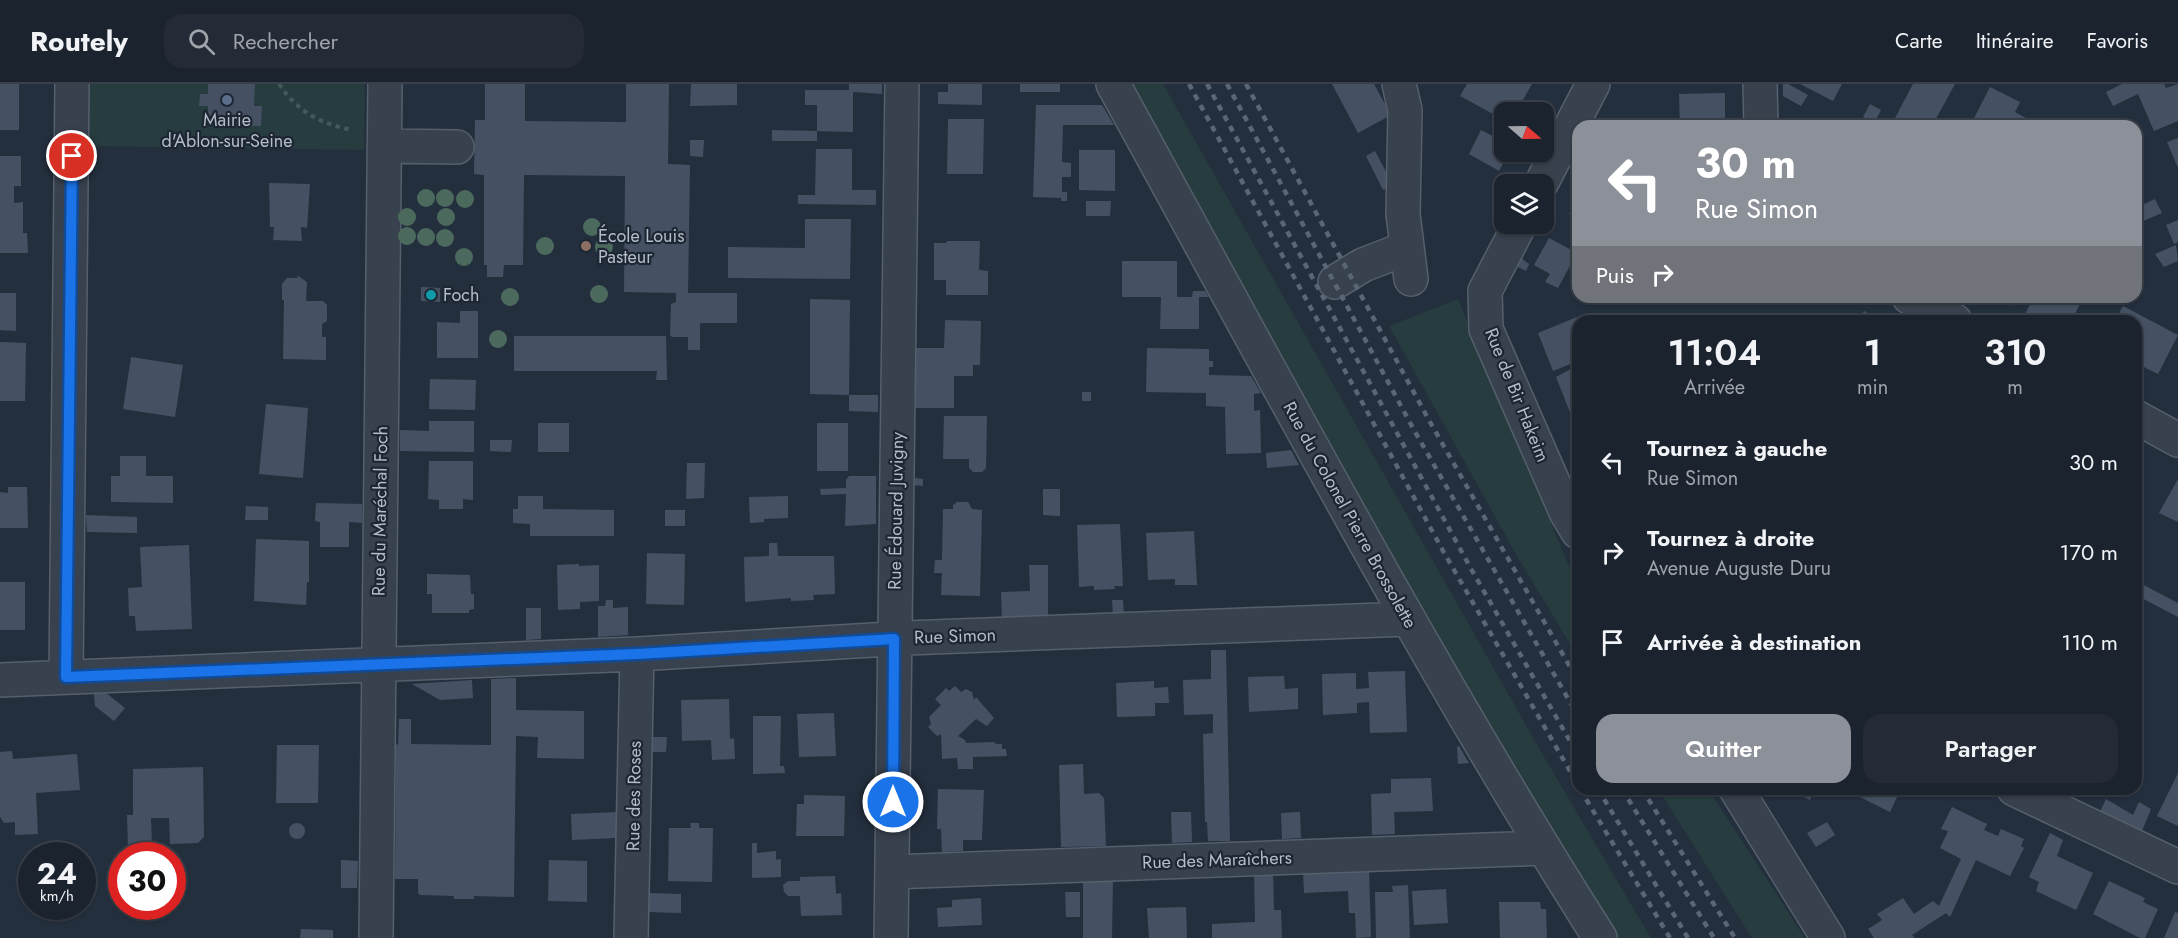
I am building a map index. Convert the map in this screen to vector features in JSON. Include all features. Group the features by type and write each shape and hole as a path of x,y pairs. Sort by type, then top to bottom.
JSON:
{"street":[{"path":"66,677 72,84"},
{"name":"Rue du Maréchal Foch","path":"376,938 385,84"},
{"name":"Rue Édouard Juvigny","path":"891,938 902,84"},
{"name":"Rue du Colonel Pierre Brossolette","path":"1113,84 1407,619 1543,848 1600,938"},
{"path":"1335,282 1363,265 1409,264 1403,214 1405,110 1399,84"},
{"path":"1574,120 1593,84"},
{"path":"1760,84 1761,120"},
{"path":"1545,174 1572,124"},
{"path":"384,142 458,147"},
{"name":"Rue de Bir Hakeim","path":"1515,234 1485,291 1486,329 1572,522"},
{"path":"1920,303 1944,315"},
{"path":"2142,420 2178,440"},
{"name":"Rue Simon","path":"0,680 637,654 894,639 1407,619"},
{"name":"Rue des Roses","path":"631,938 637,654"},
{"path":"1740,795 1828,938"},
{"path":"2027,795 2178,867"},
{"name":"Rue des Maraîchers","path":"892,872 1543,848"}],"path":[{"path":"279,84 288,98 307,114 384,142"}],"green space":[{"path":"90,84 365,84 364,150 88,146"},
{"path":"1130,84 1163,84 1540,750 1651,938 1614,938 1453,674"},
{"path":"1458,299 1572,574 1572,647 1517,556 1389,326"},
{"path":"1662,795 1712,795 1805,938 1752,938"}],"building":[{"path":"0,84 19,84 19,130 0,130"},
{"name":"Mairie d'Ablon-sur-Seine","path":"208,84 255,84 254,106 262,106 261,126 208,125 208,106 199,106 200,94 208,94"},
{"path":"485,84 525,84 525,121 626,122 626,84 669,84 668,164 690,165 688,293 737,293 737,323 700,323 700,350 688,350 688,337 670,335 671,304 676,302 676,293 624,292 625,176 524,175 523,265 504,265 503,277 487,277 487,265 484,265 484,175 474,174 475,120 485,120"},
{"path":"691,84 737,84 737,105 690,106"},
{"path":"849,84 882,84 882,94 853,92 853,132 817,131 817,105 805,105 805,90 849,90"},
{"path":"948,84 982,84 982,105 938,104 938,92 948,92"},
{"path":"1020,84 1060,84 1060,92 1020,92"},
{"path":"1332,84 1374,84 1391,115 1358,133"},
{"path":"1467,84 1532,84 1522,102 1494,102 1494,115 1460,96"},
{"path":"1783,84 1788,84 1808,95 1801,106 1783,96"},
{"path":"1800,84 1842,84 1833,101"},
{"path":"1913,84 1955,84 1935,120 1894,120"},
{"path":"2122,84 2164,84 2166,88 2178,84 2178,121 2154,131 2138,94 2113,106 2106,92"},
{"path":"1990,87 2020,102 2015,112 2029,120 1973,120"},
{"path":"1725,93 1725,120 1680,120 1679,94"},
{"path":"1870,104 1881,110 1876,120 1868,120 1863,117"},
{"path":"1036,105 1102,105 1114,125 1063,125 1062,162 1071,163 1071,177 1062,177 1062,192 1067,192 1067,201 1061,201 1061,198 1033,197"},
{"path":"948,119 984,119 983,174 947,174"},
{"path":"772,130 817,131 817,141 772,141"},
{"path":"1481,130 1494,137 1494,162 1504,162 1499,171 1469,154"},
{"path":"2178,138 2178,168 2167,142"},
{"path":"690,140 704,140 703,157 690,156"},
{"path":"816,149 852,149 852,190 876,190 876,205 798,204 798,195 815,195"},
{"path":"1079,150 1115,150 1115,191 1079,190"},
{"path":"1375,151 1393,185 1383,190 1366,156"},
{"path":"0,156 21,156 21,186 14,186 14,203 23,202 23,233 27,233 28,253 0,253"},
{"path":"269,183 310,184 307,228 301,227 302,241 273,240 274,227 270,227"},
{"path":"2155,199 2162,213 2142,221 2142,205"},
{"path":"1086,201 1111,201 1110,216 1086,216"},
{"path":"805,219 851,219 850,279 728,278 728,247 805,248"},
{"path":"2178,220 2178,242 2174,244 2166,225"},
{"path":"1549,238 1572,250 1572,262 1558,288 1545,282 1550,274 1534,265"},
{"path":"947,241 980,241 979,270 988,271 988,295 946,295 946,280 934,280 934,243 946,243"},
{"path":"2176,245 2178,261 2164,267 2155,254"},
{"path":"1521,258 1529,264 1526,271 1516,266"},
{"path":"1122,261 1177,261 1177,297 1192,297 1193,291 1205,291 1209,297 1199,297 1199,329 1160,329 1161,297 1122,297"},
{"path":"297,275 307,282 306,301 323,301 327,305 327,321 322,324 322,337 326,337 326,360 283,359 282,284 287,278 298,278"},
{"name":"Foch","path":"421,287 440,288 440,302 421,301"},
{"path":"0,293 16,293 16,331 0,330"},
{"path":"810,299 850,300 849,395 810,394"},
{"path":"2031,303 2080,303 2074,315 2025,314"},
{"path":"2123,306 2140,315 2118,315"},
{"path":"460,311 478,311 478,358 437,358 437,322 460,323"},
{"path":"2142,316 2178,335 2158,374 2142,366"},
{"path":"1572,319 1572,363 1553,371 1538,333"},
{"path":"945,320 981,321 980,365 973,365 973,376 954,376 954,408 915,408 916,348 944,348"},
{"path":"514,336 666,336 667,380 656,380 657,371 514,371"},
{"path":"0,342 26,343 25,401 0,401"},
{"path":"1147,348 1209,349 1209,361 1213,361 1213,367 1209,367 1209,375 1251,376 1261,393 1254,394 1254,411 1260,410 1261,453 1226,454 1225,407 1206,406 1206,393 1146,392"},
{"path":"131,357 183,365 175,417 123,409"},
{"path":"1572,368 1572,417 1556,377"},
{"path":"430,379 476,380 475,410 429,409"},
{"path":"1082,392 1091,392 1091,401 1082,401"},
{"path":"849,395 878,395 878,412 849,411"},
{"path":"266,404 308,408 303,478 259,474"},
{"path":"944,416 987,416 986,468 982,472 973,472 969,468 969,459 943,459"},
{"path":"429,421 474,421 474,452 400,451 400,430 429,431"},
{"path":"538,423 569,423 569,452 538,452"},
{"path":"817,423 848,423 848,471 817,471"},
{"path":"490,440 512,440 511,452 490,451"},
{"path":"1291,450 1299,465 1267,468 1266,453"},
{"path":"120,456 146,456 146,476 173,476 173,503 111,502 111,476 120,476"},
{"path":"429,461 473,461 473,500 463,499 463,509 439,509 439,500 428,499"},
{"path":"687,463 705,463 704,498 686,499"},
{"path":"849,476 876,476 876,524 845,526 846,494 821,495 820,489 846,488 846,480"},
{"path":"915,478 923,479 923,486 914,485"},
{"path":"2178,479 2178,522 2159,513"},
{"path":"8,487 27,487 28,528 0,528 0,492 8,493"},
{"path":"1043,489 1060,489 1060,516 1043,515"},
{"path":"518,496 543,496 543,509 614,510 614,536 530,536 530,524 513,523 513,509 518,509"},
{"path":"788,496 788,518 764,519 764,522 750,523 749,497"},
{"path":"957,502 968,502 972,509 982,510 980,596 941,595 942,573 934,573 935,560 942,560 943,509 953,509 953,505"},
{"path":"316,503 362,504 362,523 349,522 349,547 320,547 320,522 315,521"},
{"path":"246,506 268,507 268,520 245,520"},
{"path":"665,510 685,510 685,526 665,526"},
{"path":"86,515 137,517 137,533 87,532"},
{"path":"1120,524 1123,586 1114,586 1115,589 1094,590 1094,586 1079,587 1077,525"},
{"path":"1194,531 1197,585 1175,585 1175,579 1148,580 1146,533"},
{"path":"256,539 309,541 309,582 307,582 306,605 254,601"},
{"path":"769,543 777,543 778,556 834,556 835,594 813,595 814,600 791,601 791,598 745,602 744,557 769,556"},
{"path":"189,545 192,629 136,631 135,616 129,616 128,588 142,587 140,547"},
{"path":"647,553 685,554 684,605 646,604"},
{"path":"579,564 579,566 599,565 599,601 580,602 580,609 558,610 557,565"},
{"path":"1029,565 1048,565 1048,619 1002,620 1001,592 1030,591"},
{"path":"427,574 470,575 474,609 469,610 469,613 432,613 432,594 427,594"},
{"path":"0,582 25,582 25,630 0,630"},
{"path":"2142,584 2178,603 2178,617 2142,598"},
{"path":"606,600 613,600 613,608 628,607 628,635 598,637 598,606 605,606"},
{"path":"1112,600 1123,600 1124,616 1113,616"},
{"path":"526,608 541,608 541,639 526,640"},
{"path":"1211,650 1226,650 1230,841 1208,841 1207,822 1205,822 1203,734 1213,733 1213,714 1184,715 1183,680 1211,679"},
{"path":"1405,671 1407,732 1370,733 1369,702 1357,703 1357,713 1323,715 1322,674 1356,673 1356,689 1369,688 1368,672"},
{"path":"1284,676 1285,689 1298,688 1298,709 1249,712 1248,677"},
{"path":"516,678 516,710 584,711 584,759 537,758 538,737 516,736 514,897 474,896 474,899 454,899 454,896 420,895 418,879 395,879 396,744 398,745 399,719 411,719 411,744 491,745 491,679"},
{"path":"472,680 473,698 440,700 412,684"},
{"path":"1154,681 1154,688 1168,687 1169,703 1155,703 1155,716 1117,717 1116,683"},
{"path":"955,686 961,692 966,689 972,692 974,700 976,697 994,718 987,726 976,719 958,736 966,743 1002,744 1002,749 1006,749 1007,756 973,757 973,769 958,769 957,758 942,759 941,734 937,736 928,727 931,724 929,717 941,705 935,699 946,688 949,691"},
{"path":"106,693 125,708 114,721 95,706 94,694"},
{"path":"729,699 730,739 734,738 735,759 712,760 711,740 682,741 681,700"},
{"path":"834,713 836,756 799,757 797,714"},
{"path":"753,716 781,716 780,766 784,766 785,773 753,774"},
{"path":"653,737 667,737 666,752 653,752"},
{"path":"277,745 319,745 318,803 276,803"},
{"path":"1459,746 1469,763 1458,764 1457,747"},
{"path":"12,751 13,759 77,754 80,790 36,793 38,834 15,835 15,822 4,823 0,817 0,752"},
{"path":"1083,764 1084,794 1099,793 1104,798 1106,846 1061,847 1059,765"},
{"path":"203,767 204,837 198,843 170,842 169,818 151,818 152,842 128,842 127,815 133,815 133,769"},
{"path":"2178,773 2178,826 2157,816"},
{"path":"1431,778 1433,811 1394,812 1395,834 1372,835 1371,794 1391,793 1391,779"},
{"path":"938,789 984,790 982,840 963,840 963,851 942,852 941,829 937,829"},
{"path":"804,795 845,796 844,836 796,836 797,804 804,804"},
{"path":"1800,795 1812,795 1810,800"},
{"path":"1856,795 1898,795 1890,812"},
{"path":"2106,799 2133,815 2139,802 2151,809 2140,836 2098,816"},
{"path":"1952,807 1987,824 1984,830 1998,836 2001,829 2024,839 2021,846 2024,848 2010,876 1976,860 1950,917 1946,913 1912,935 1915,938 1874,938 1868,929 1882,920 1877,914 1903,898 1914,914 1933,901 1939,906 1961,859 1940,848 1948,831 1941,829"},
{"path":"617,812 616,838 572,840 571,814"},
{"path":"1171,812 1191,812 1192,842 1172,843"},
{"path":"1300,812 1301,838 1282,839 1281,813"},
{"path":"1827,822 1835,835 1816,847 1807,833"},
{"path":"297,823 303,825 305,831 303,837 297,839 291,837 289,831 291,825"},
{"path":"690,823 699,823 699,828 713,828 712,882 668,881 669,828 691,828"},
{"path":"2050,833 2063,840 2057,856 2093,873 2076,910 2036,891 2039,882 2029,877"},
{"path":"752,843 757,843 757,853 776,851 776,860 781,859 781,877 752,878"},
{"path":"341,860 358,861 357,888 341,888"},
{"path":"549,860 587,861 587,902 548,901"},
{"path":"1369,869 1371,937 1356,938 1355,913 1349,913 1348,891 1304,893 1303,871"},
{"path":"1273,872 1274,910 1281,910 1282,938 1212,938 1212,924 1255,922 1254,873"},
{"path":"835,876 836,894 841,893 842,915 801,916 800,896 788,896 784,892 783,885 788,881 800,881 800,877"},
{"path":"1113,879 1112,938 1083,938 1083,880"},
{"path":"2109,881 2145,898 2143,902 2158,909 2145,938 2140,938 2093,914"},
{"path":"1408,885 1410,938 1376,938 1375,892 1393,892 1392,886"},
{"path":"1446,889 1448,923 1414,925 1412,891"},
{"path":"1065,892 1080,892 1080,917 1066,917"},
{"path":"648,893 681,894 681,913 648,912"},
{"path":"981,898 982,925 938,927 937,908 952,907 952,900"},
{"path":"1499,902 1540,902 1541,909 1546,909 1547,938 1500,938"},
{"path":"1186,907 1187,938 1149,938 1147,908"},
{"path":"2175,912 2178,913 2178,938 2164,938"},
{"path":"301,929 333,930 333,938 300,938"}],"railway":[{"path":"1189,84 1442,549 1572,775"},
{"path":"1207,84 1470,567 1572,745"},
{"path":"1227,84 1414,430 1572,706"},
{"path":"1246,84 1430,422 1572,670"},
{"path":"1584,795 1670,938"},
{"path":"1602,795 1688,938"},
{"path":"1626,795 1714,938"},
{"path":"1646,795 1735,938"}],"place":[{"name":"Mairie d'Ablon-sur-Seine","path":"227,100"},
{"name":"École Louis Pasteur","path":"586,246"},
{"name":"Foch","path":"431,295"}],"route":[{"path":"72,156 66,677 637,654 894,639 893,802"}]}
